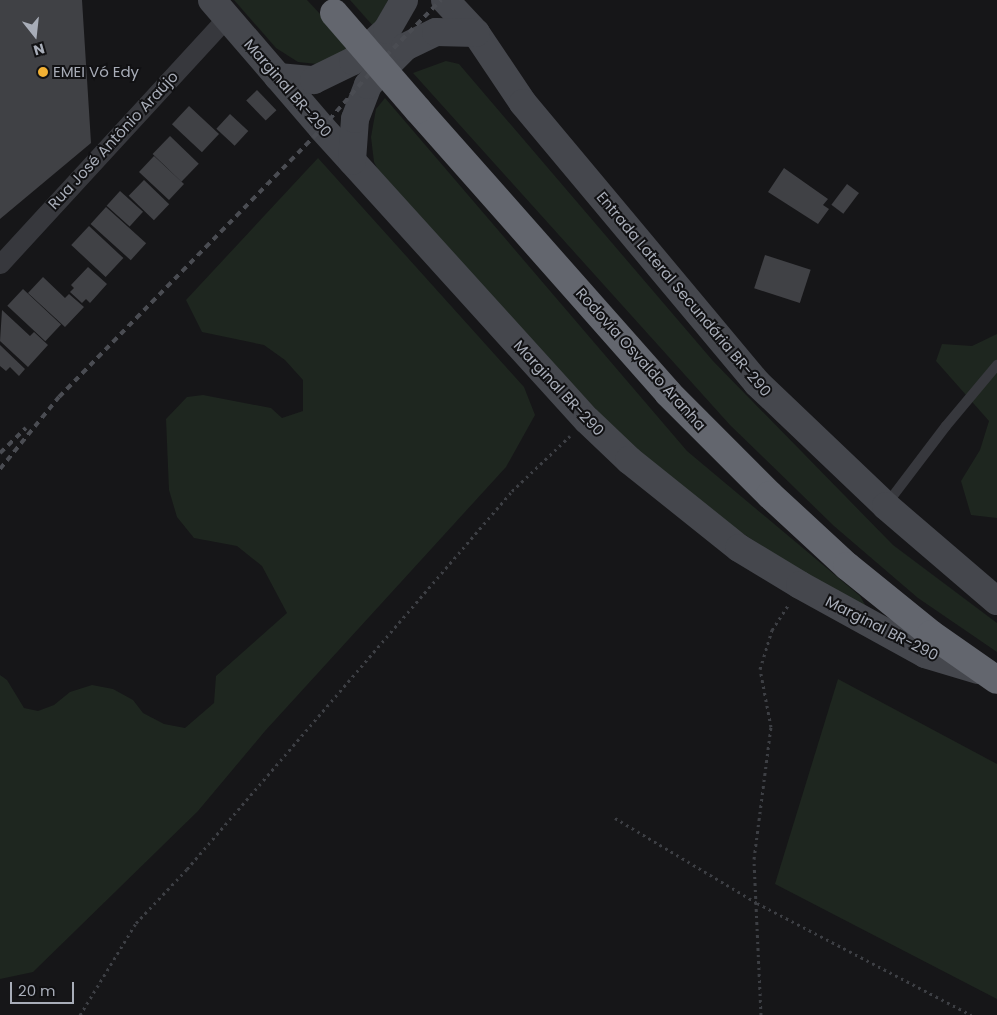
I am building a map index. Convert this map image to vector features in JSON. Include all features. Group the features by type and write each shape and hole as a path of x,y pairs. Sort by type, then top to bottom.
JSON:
{"highway":[{"name":"Rodovia Osvaldo Aranha","path":"328,6 668,393 770,495 847,566 931,634 992,676"}],"main road":[{"path":"278,77 314,80 353,61 388,30 404,0"},
{"name":"Entrada Lateral Secundária BR-290","path":"445,0 476,32 522,103 757,383 886,506 997,601"},
{"name":"Marginal BR-290","path":"219,8 352,161 587,420 679,502 739,548 800,585 926,654 992,676"},
{"path":"352,161 355,119 368,85 388,64 405,47 436,32 476,32"}],"street":[{"name":"Rua José Antônio Araújo","path":"0,264 219,8"}],"lane":[{"path":"886,506 946,426 997,365"}],"path":[{"path":"80,1015 136,923 187,869 512,491 587,420"},
{"path":"761,1015 754,859 771,727 760,669 772,630 800,585"},
{"path":"615,818 757,903 971,1015"}],"shaded area":[{"path":"234,0 307,0 350,46 335,59 317,64 298,62 276,48"},
{"path":"350,0 388,0 374,27"},
{"path":"446,61 459,64 713,361 893,545 997,623 997,652 918,598 834,526 730,425 413,73"},
{"path":"385,98 687,451 860,596 872,617 666,484 386,186 374,162 371,137 376,109"},
{"path":"318,158 524,387 535,415 506,467 265,731 198,811 33,972 0,979 0,675 7,680 24,708 38,711 54,705 70,692 92,685 113,689 133,700 143,713 164,724 185,728 214,703 216,676 287,613 262,566 237,546 194,538 177,517 169,490 166,419 187,397 203,395 271,408 282,418 303,411 303,380 285,360 264,345 202,332 186,300"},
{"path":"997,334 997,518 971,515 961,481 980,450 989,421 936,361 942,344 972,346"},
{"path":"838,679 997,764 997,999 775,884"}],"building":[{"name":"EMEI Vó Edy","path":"0,0 82,0 91,143 0,219"},
{"path":"257,90 276,110 266,121 246,100"},
{"path":"189,106 219,134 202,152 172,124"},
{"path":"230,114 248,131 235,146 216,129"},
{"path":"170,136 199,164 181,182 153,154"},
{"path":"154,156 184,184 169,200 139,172"},
{"path":"784,168 828,199 823,205 829,209 818,224 768,192"},
{"path":"144,180 169,204 154,220 129,196"},
{"path":"847,184 859,193 843,214 831,205"},
{"path":"120,191 143,212 130,227 107,206"},
{"path":"106,207 146,243 131,260 91,224"},
{"path":"89,226 123,258 106,277 71,245"},
{"path":"765,255 811,270 800,303 754,288"},
{"path":"88,267 107,284 90,303 86,299 82,303 70,292 74,288 71,285"},
{"path":"43,277 65,298 69,294 84,307 65,327 28,293"},
{"path":"23,289 61,324 45,341 7,306"},
{"path":"2,310 30,336 34,332 48,345 28,367 0,341"},
{"path":"0,345 25,369 19,376 10,367 6,371 0,366"}],"railway":[{"path":"0,469 59,397 322,128 378,64 441,0"},
{"path":"0,453 26,428"}],"place":[{"name":"EMEI Vó Edy","path":"43,72"}]}
